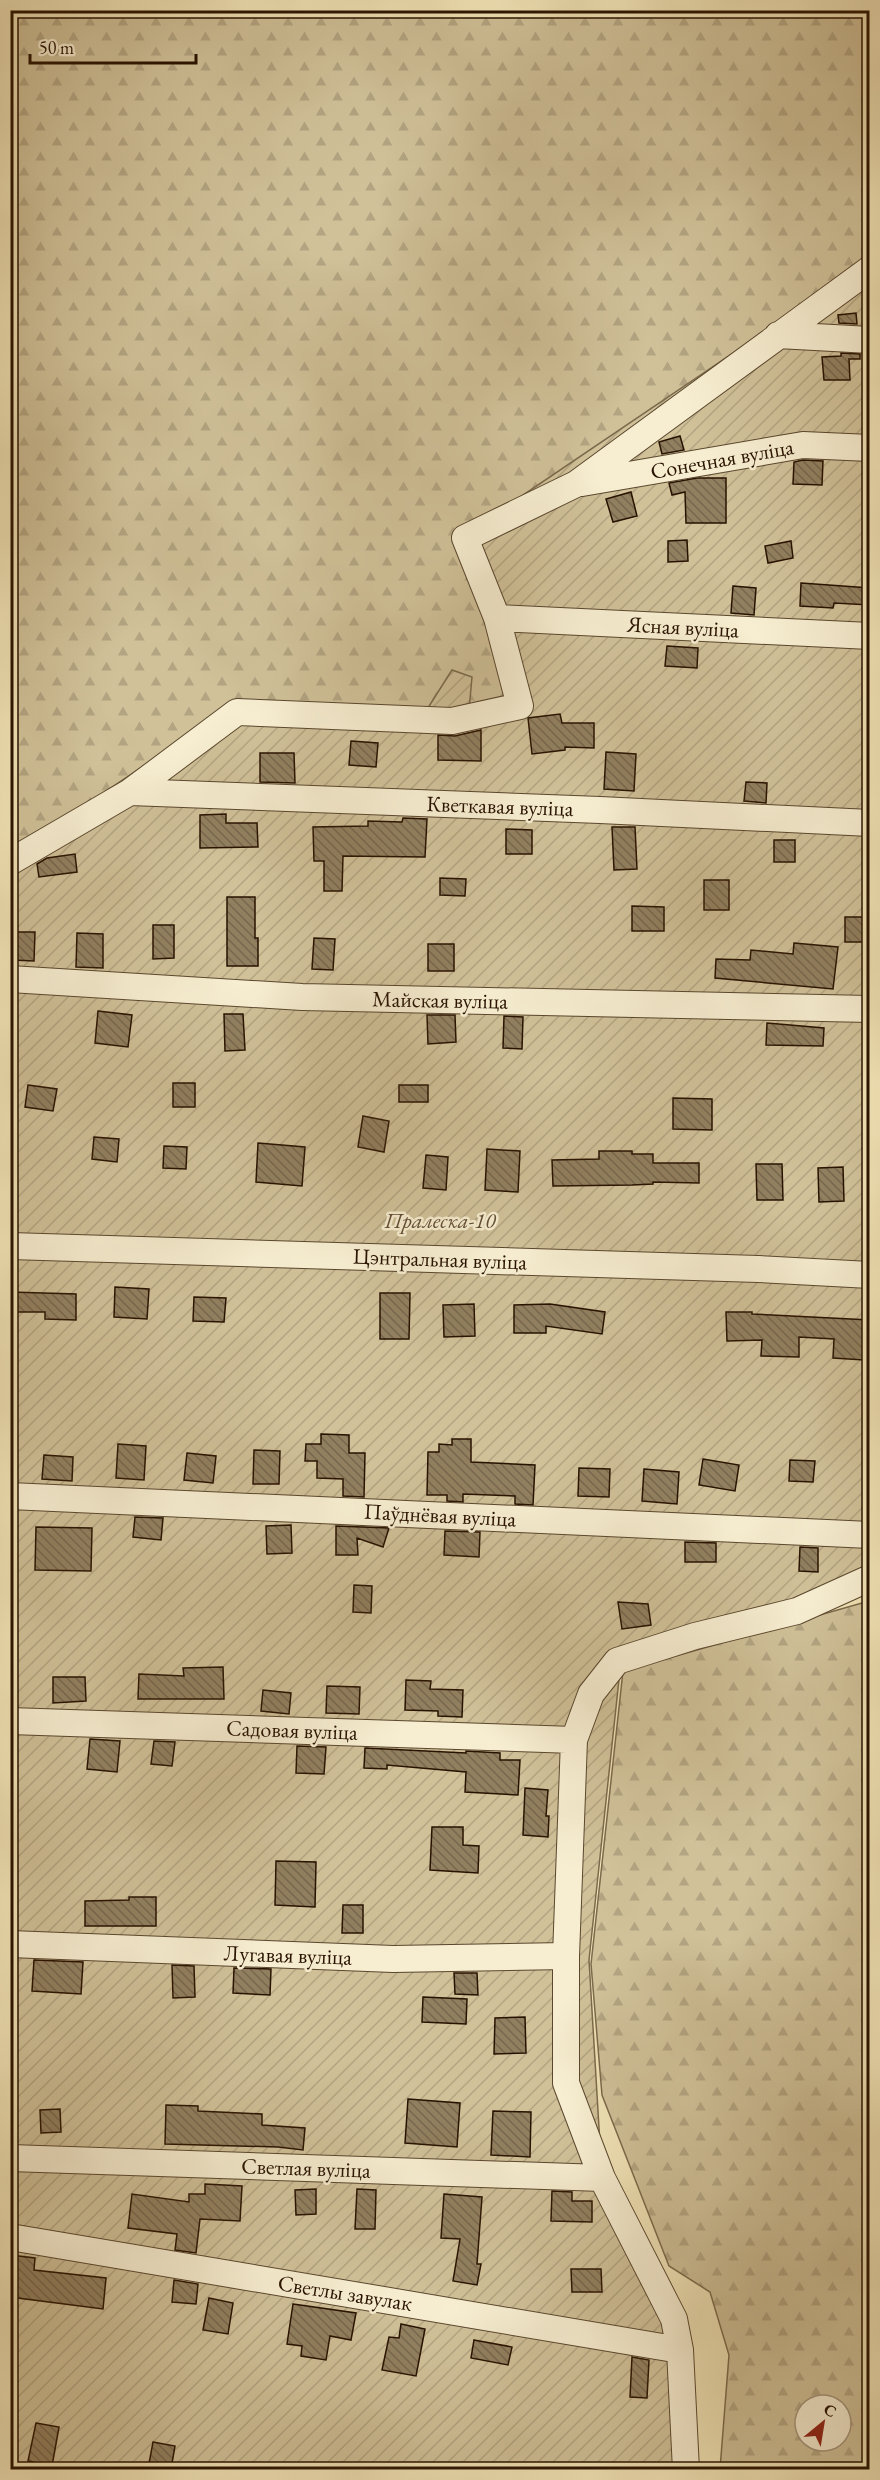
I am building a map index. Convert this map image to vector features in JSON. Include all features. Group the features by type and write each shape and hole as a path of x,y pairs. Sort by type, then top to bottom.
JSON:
{"street":[{"path":"10,862 130,792 237,712 452,721 520,706 497,618 465,538 576,484 870,269"},
{"path":"778,335 870,340"},
{"name":"Сонечная вуліца","path":"576,484 803,445 870,448"},
{"name":"Ясная вуліца","path":"497,618 870,636"},
{"name":"Кветкавая вуліца","path":"130,792 870,823"},
{"name":"Майская вуліца","path":"10,979 302,997 870,1009"},
{"name":"Цэнтральная вуліца","path":"10,1246 759,1269 870,1275"},
{"name":"Паўднёвая вуліца","path":"10,1496 870,1535"},
{"path":"686,2469 680,2350 674,2319 602,2178 566,2083 566,1956 574,1740 591,1694 617,1661 695,1636 797,1611 870,1578"},
{"name":"Садовая вуліца","path":"10,1720 574,1740"},
{"name":"Лугавая вуліца","path":"10,1944 393,1959 566,1956"},
{"name":"Светлая вуліца","path":"10,2158 602,2178"},
{"name":"Светлы завулак","path":"10,2237 680,2350"}],"green space":[{"path":"11,11 869,11 869,259 512,695 469,711 426,711 11,855"},
{"name":"Пралеска-10","path":"869,261 869,1586 620,1670 589,1960 602,2178 668,2319 683,2469 11,2470 11,855 203,726 426,711 452,670 472,677 469,710 512,695 464,535"},
{"path":"869,1601 869,2469 720,2469 729,2355 710,2292 669,2266 602,2095 591,1964 623,1671"}],"building":[{"path":"856,313 857,324 839,323 838,315"},
{"path":"841,353 860,354 860,359 849,359 850,380 824,380 822,357 841,356"},
{"path":"680,436 684,450 662,454 659,442"},
{"path":"823,461 822,485 793,484 794,462"},
{"path":"697,478 726,478 726,523 686,523 685,492 672,495 669,483"},
{"path":"631,492 637,516 613,522 606,499"},
{"path":"687,540 688,561 668,562 668,541"},
{"path":"791,541 793,558 768,563 765,546"},
{"path":"801,583 870,588 870,605 834,603 833,608 800,606"},
{"path":"733,586 756,588 754,615 731,613"},
{"path":"667,646 698,648 697,668 665,666"},
{"path":"560,714 562,723 594,723 594,748 565,747 565,750 532,754 528,718"},
{"path":"481,730 481,761 438,760 438,735 455,736"},
{"path":"351,741 378,743 376,767 349,765"},
{"path":"606,752 636,754 634,791 604,789"},
{"path":"260,753 294,753 295,783 260,782"},
{"path":"746,782 767,783 766,803 744,801"},
{"path":"226,814 226,823 257,823 258,847 200,848 200,815"},
{"path":"403,818 427,819 425,857 343,856 342,891 324,891 324,861 314,861 313,827 368,826 368,821 402,822"},
{"path":"612,827 635,827 637,869 614,870"},
{"path":"506,829 532,830 532,854 506,854"},
{"path":"774,840 795,840 795,862 774,862"},
{"path":"75,854 77,872 39,877 37,864 47,858"},
{"path":"440,878 466,879 465,896 440,895"},
{"path":"704,880 729,880 729,910 704,910"},
{"path":"227,897 255,897 258,966 227,966"},
{"path":"632,906 664,907 664,931 632,931"},
{"path":"845,917 865,917 865,942 845,942"},
{"path":"153,925 174,925 174,958 153,959"},
{"path":"13,932 35,932 34,961 12,960"},
{"path":"77,933 103,934 103,968 76,967"},
{"path":"314,938 335,939 333,970 312,969"},
{"path":"794,943 838,947 833,989 715,978 716,959 750,960 751,950 793,954"},
{"path":"428,944 454,944 454,971 428,971"},
{"path":"98,1011 132,1015 128,1047 95,1043"},
{"path":"224,1014 243,1014 245,1050 225,1051"},
{"path":"427,1015 455,1015 456,1042 428,1044"},
{"path":"504,1016 523,1017 522,1049 503,1048"},
{"path":"767,1023 824,1028 823,1046 766,1045"},
{"path":"173,1083 195,1083 195,1107 173,1107"},
{"path":"28,1085 57,1089 53,1111 25,1107"},
{"path":"399,1085 428,1085 428,1102 399,1102"},
{"path":"673,1098 712,1099 712,1130 673,1129"},
{"path":"363,1116 389,1121 384,1152 358,1147"},
{"path":"94,1137 119,1139 117,1162 92,1159"},
{"path":"258,1143 305,1147 302,1186 256,1182"},
{"path":"164,1146 187,1147 186,1169 163,1168"},
{"path":"487,1149 520,1151 518,1192 485,1190"},
{"path":"599,1151 632,1151 632,1154 653,1154 653,1163 699,1163 699,1183 653,1182 653,1184 632,1185 553,1186 552,1160 599,1159"},
{"path":"426,1155 448,1157 446,1190 423,1188"},
{"path":"756,1164 782,1164 783,1200 757,1200"},
{"path":"843,1167 844,1201 819,1202 818,1168"},
{"path":"115,1287 149,1289 147,1319 114,1317"},
{"path":"10,1292 76,1294 76,1320 45,1319 45,1312 10,1312"},
{"path":"380,1293 410,1293 409,1339 380,1339"},
{"path":"194,1297 226,1298 224,1322 193,1321"},
{"path":"474,1304 475,1336 444,1337 443,1305"},
{"path":"550,1304 605,1312 602,1334 546,1326 546,1333 514,1333 514,1305"},
{"path":"726,1312 870,1320 870,1355 864,1355 864,1360 833,1358 834,1339 799,1337 799,1357 761,1356 762,1340 727,1341"},
{"path":"321,1434 349,1435 349,1453 365,1453 364,1497 343,1496 343,1479 317,1478 317,1461 305,1461 306,1444 321,1444"},
{"path":"452,1439 471,1439 471,1462 535,1465 533,1505 515,1504 515,1496 463,1494 463,1502 447,1501 447,1495 427,1495 428,1452 439,1452 439,1444 452,1445"},
{"path":"118,1444 146,1446 144,1480 116,1478"},
{"path":"254,1450 280,1451 279,1484 253,1484"},
{"path":"187,1453 216,1456 213,1483 184,1480"},
{"path":"44,1455 73,1457 72,1481 42,1479"},
{"path":"703,1459 739,1465 735,1491 699,1485"},
{"path":"790,1460 815,1461 813,1482 789,1481"},
{"path":"579,1468 610,1469 609,1497 578,1496"},
{"path":"644,1469 679,1472 677,1504 642,1501"},
{"path":"135,1517 163,1518 161,1540 133,1537"},
{"path":"291,1525 292,1553 267,1554 266,1526"},
{"path":"336,1526 389,1528 383,1547 357,1538 358,1555 336,1555"},
{"path":"36,1527 92,1528 91,1571 35,1570"},
{"path":"445,1531 480,1532 479,1557 444,1555"},
{"path":"685,1542 716,1543 716,1562 685,1562"},
{"path":"800,1547 818,1548 818,1572 799,1571"},
{"path":"354,1585 372,1586 371,1613 353,1612"},
{"path":"618,1602 648,1604 651,1625 622,1629"},
{"path":"223,1667 224,1699 138,1699 139,1674 184,1676 183,1668"},
{"path":"53,1677 85,1677 86,1701 53,1703"},
{"path":"406,1680 431,1681 430,1689 463,1690 462,1717 438,1716 438,1711 405,1710"},
{"path":"327,1686 360,1687 359,1714 326,1713"},
{"path":"263,1690 291,1693 289,1714 261,1711"},
{"path":"90,1739 120,1741 117,1772 87,1769"},
{"path":"154,1741 175,1742 172,1766 151,1764"},
{"path":"297,1746 326,1747 324,1774 296,1773"},
{"path":"365,1748 500,1753 500,1760 520,1760 518,1795 465,1792 466,1772 387,1765 387,1769 364,1768"},
{"path":"525,1788 548,1790 546,1816 549,1816 548,1837 523,1835"},
{"path":"432,1827 463,1827 463,1845 479,1846 478,1873 430,1870"},
{"path":"276,1861 316,1862 315,1907 275,1905"},
{"path":"129,1897 156,1897 156,1926 85,1926 85,1901 129,1900"},
{"path":"343,1905 363,1905 363,1933 342,1933"},
{"path":"34,1960 83,1962 81,1994 32,1991"},
{"path":"172,1965 194,1966 195,1997 173,1998"},
{"path":"234,1968 271,1969 270,1995 233,1993"},
{"path":"454,1973 477,1973 478,1995 455,1994"},
{"path":"423,1997 467,1999 466,2024 422,2022"},
{"path":"525,2017 526,2053 494,2054 495,2018"},
{"path":"408,2099 460,2103 457,2147 405,2143"},
{"path":"166,2105 198,2106 198,2111 262,2114 262,2125 305,2128 303,2150 278,2147 165,2144"},
{"path":"60,2109 61,2132 41,2133 40,2110"},
{"path":"493,2111 531,2112 530,2157 491,2155"},
{"path":"205,2184 242,2186 240,2221 200,2219 196,2253 175,2250 177,2234 128,2228 132,2194 189,2202 189,2194 205,2194"},
{"path":"316,2189 316,2214 296,2215 295,2190"},
{"path":"357,2189 376,2190 375,2229 355,2229"},
{"path":"552,2191 572,2192 572,2201 592,2201 592,2222 551,2221"},
{"path":"444,2194 482,2197 477,2264 481,2264 477,2285 453,2281 460,2239 441,2238"},
{"path":"10,2255 35,2258 34,2270 106,2278 103,2309 10,2297"},
{"path":"571,2269 601,2269 602,2292 572,2292"},
{"path":"174,2280 198,2284 196,2304 172,2302"},
{"path":"209,2298 233,2303 228,2334 203,2330"},
{"path":"293,2304 356,2313 351,2340 330,2336 326,2360 301,2356 302,2346 287,2344"},
{"path":"401,2324 425,2329 416,2376 382,2370 389,2337 399,2338"},
{"path":"474,2340 512,2347 508,2365 471,2358"},
{"path":"632,2357 649,2360 647,2398 630,2397"},
{"path":"36,2423 59,2427 52,2466 28,2461"},
{"path":"153,2442 175,2446 171,2469 148,2469"}]}
